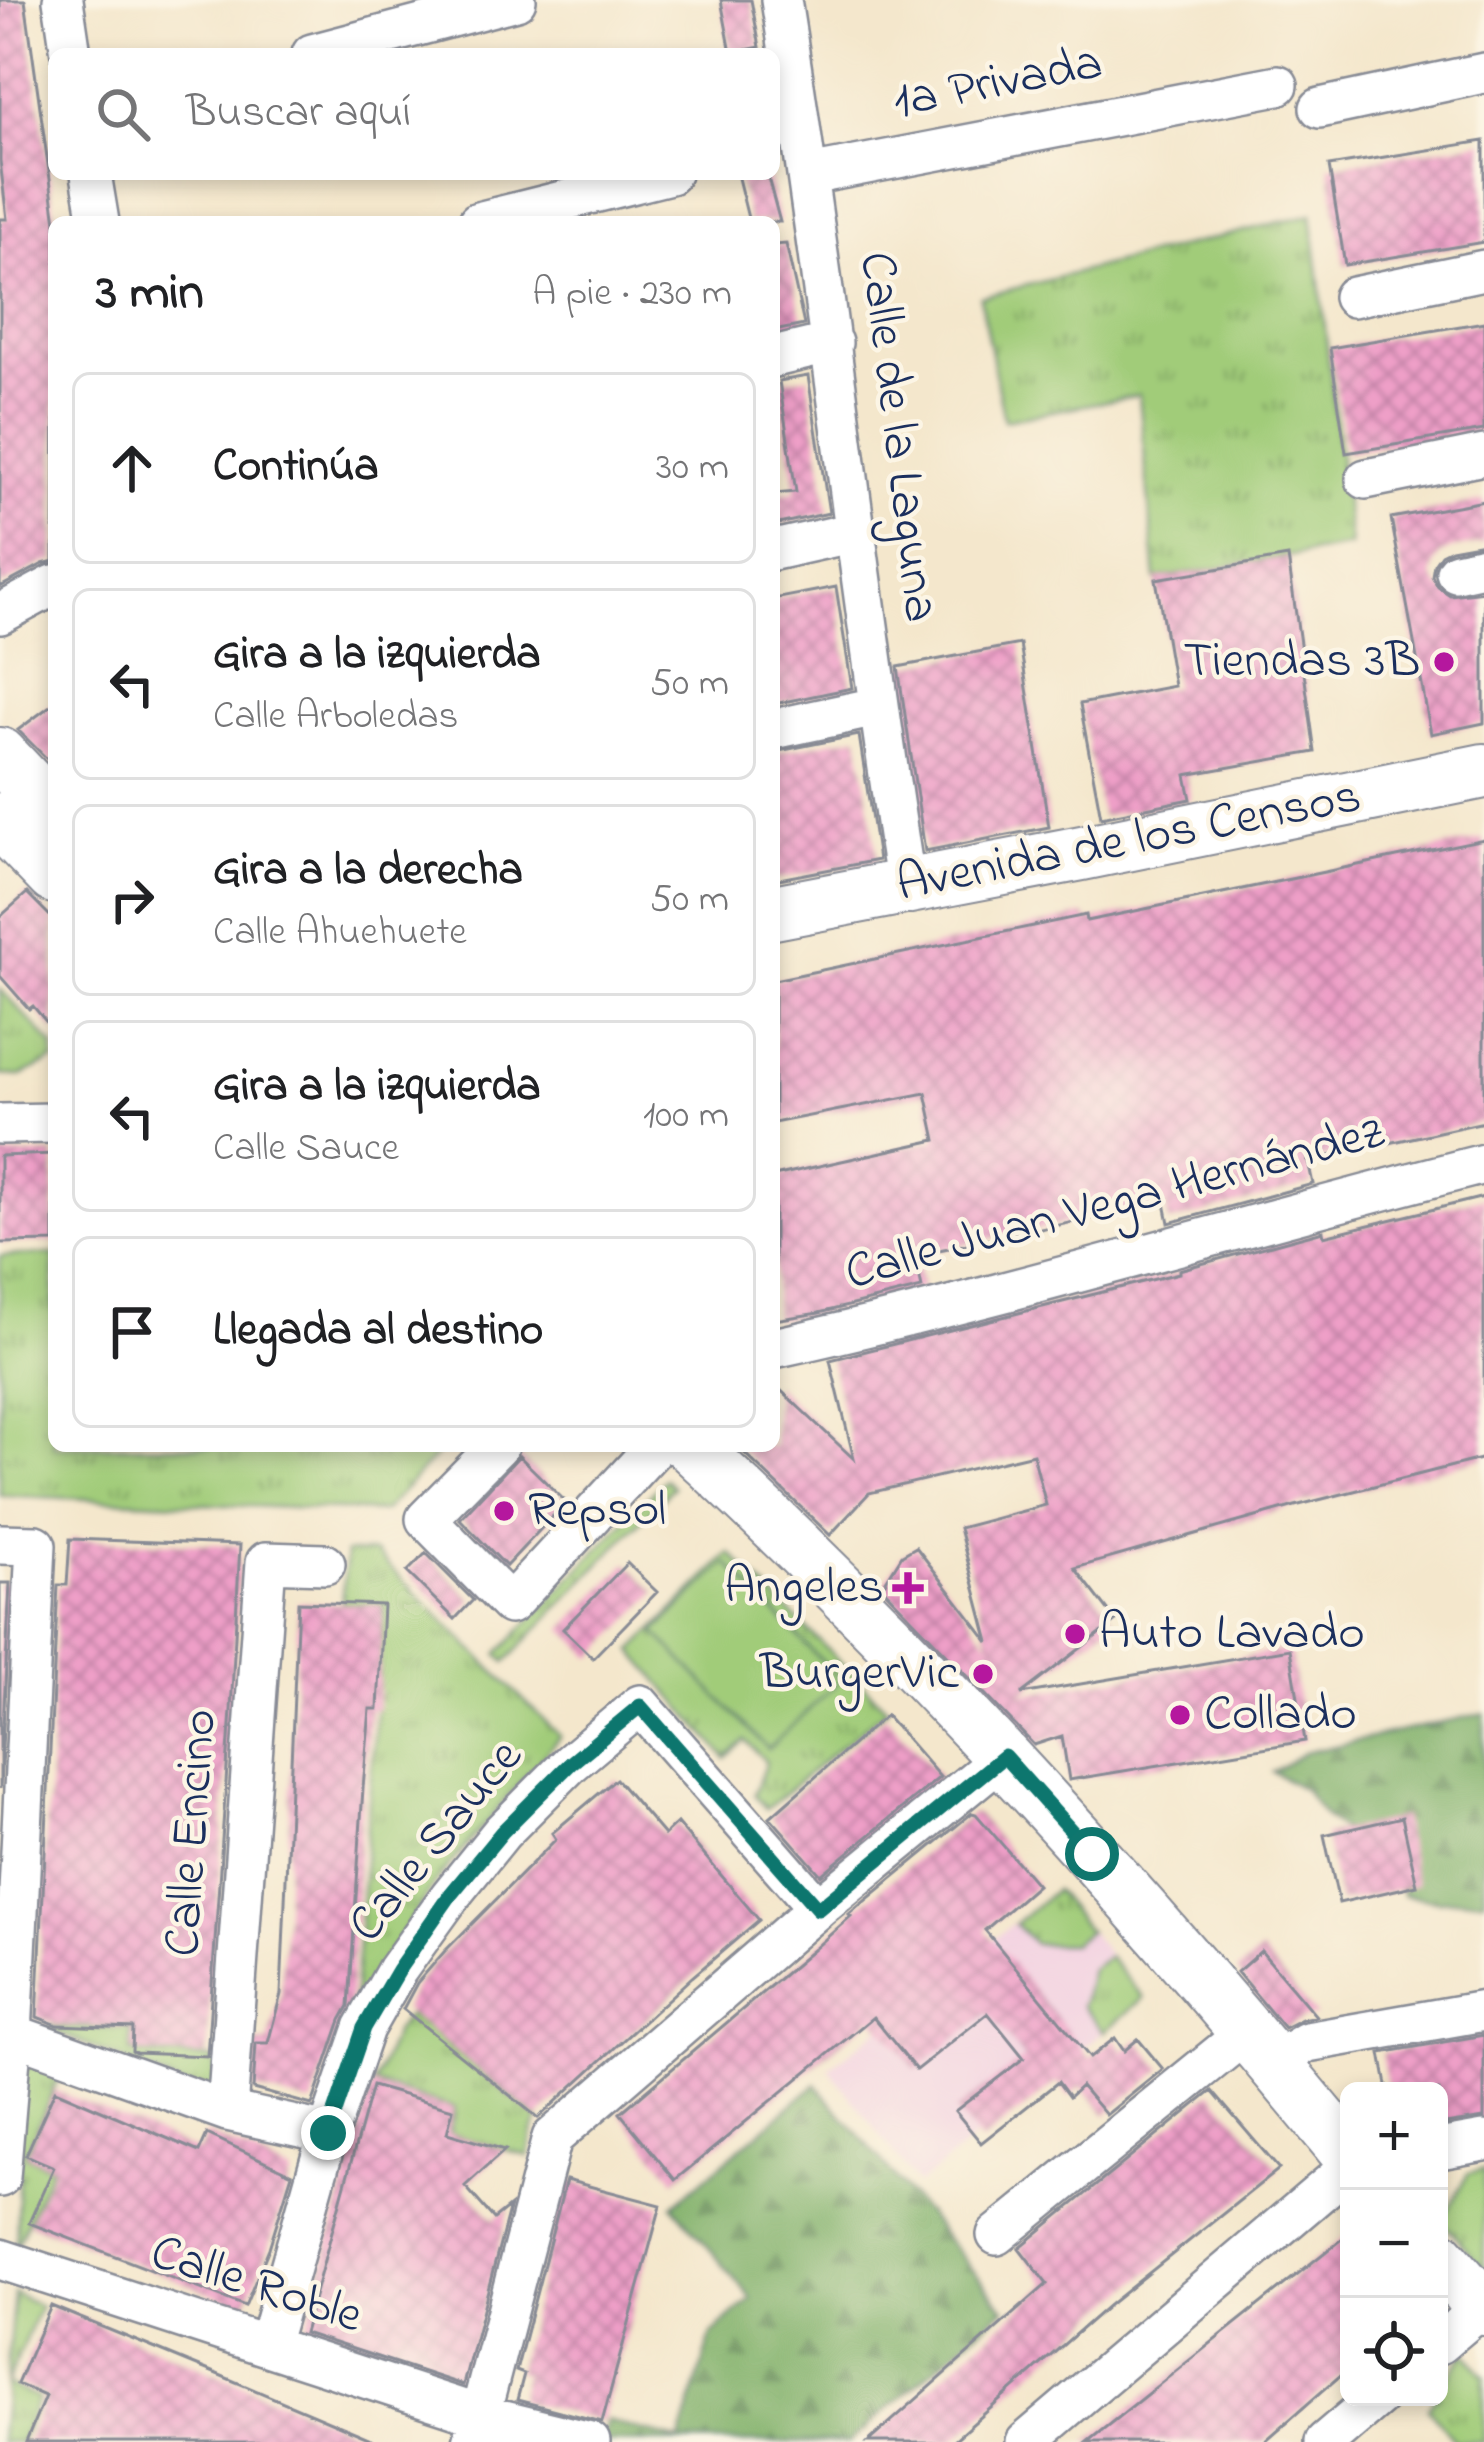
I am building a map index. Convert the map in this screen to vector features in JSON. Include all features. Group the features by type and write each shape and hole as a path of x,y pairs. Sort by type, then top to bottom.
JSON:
{"street":[{"path":"63,0 70,48"},
{"path":"335,48 516,0"},
{"name":"Calle de la Laguna","path":"781,0 796,154 832,343 906,887"},
{"path":"1320,108 1484,73"},
{"name":"1a Privada","path":"796,154 1278,86"},
{"path":"92,180 97,216"},
{"path":"502,216 646,180"},
{"path":"1352,297 1484,270"},
{"path":"780,356 832,343"},
{"path":"1366,479 1484,455"},
{"path":"780,549 855,532"},
{"path":"0,614 48,588"},
{"path":"780,728 878,707"},
{"path":"0,755 48,806"},
{"name":"Avenida de los Censos","path":"780,911 1484,772"},
{"path":"0,820 48,870"},
{"path":"0,1124 48,1123"},
{"name":"Calle Juan Vega Hernández","path":"780,1347 1484,1164"},
{"path":"492,1452 426,1520 510,1604 650,1452"},
{"path":"698,1452 830,1576 1004,1756 1340,2143"},
{"path":"0,1544 35,1545 12,2034 0,2177"},
{"name":"Calle Encino","path":"227,2111 266,1562 325,1564"},
{"name":"Calle Sauce","path":"268,2346 328,2133 364,2028 451,1894 502,1832 571,1763 640,1706 818,1909"},
{"path":"476,2428 552,2138 1004,1756"},
{"path":"997,2236 1260,2047 1484,2011"},
{"path":"12,2034 227,2111 328,2133"},
{"path":"1448,2147 1484,2141"},
{"path":"1027,2442 1340,2176"},
{"name":"Calle Roble","path":"0,2259 268,2346 476,2428 590,2442"},
{"path":"1448,2267 1484,2307 1448,2337"},
{"path":"1342,2436 1370,2406"}],"shaded area":[{"path":"1055,1890 1144,1998 918,2185 829,2068"}],"green space":[{"path":"1312,214 1350,546 1156,579 1139,395 1004,420 980,297"},
{"path":"0,989 48,1040 48,1063 21,1076 0,1075"},
{"path":"48,1254 48,1452 439,1452 383,1512 0,1495 0,1256"},
{"path":"665,1479 673,1487 506,1662 498,1654"},
{"path":"346,1553 375,1553 560,1736 437,1880 353,2010 384,1605 342,1604"},
{"path":"730,1553 887,1708 766,1809 754,1794 766,1762 745,1740 726,1758 633,1651"},
{"path":"727,1563 840,1680 768,1749 655,1632"},
{"path":"1484,1713 1484,1899 1404,1895 1376,1853 1328,1820 1304,1790 1273,1772 1303,1753"},
{"path":"1055,1890 1088,1931 1072,1944 1034,1944 1015,1924"},
{"path":"1108,1957 1144,1998 1104,2032 1082,2006 1091,1969"},
{"path":"409,2014 539,2119 529,2156 449,2134 455,2108 374,2084 395,2031"},
{"path":"45,2027 131,2029 131,2053 215,2059 215,2100"},
{"path":"23,2056 62,2070 25,2154 51,2168 16,2247"},
{"path":"816,2084 1005,2308 849,2442 601,2442 607,2421 680,2441 712,2334 752,2299 673,2205"},
{"path":"1484,2170 1484,2270 1448,2228 1448,2210 1468,2173"},
{"path":"14,2293 40,2306 6,2384 38,2398 20,2442 0,2442"},
{"path":"1465,2352 1484,2376 1484,2442 1456,2442 1428,2408 1448,2406 1448,2378"}],"building":[{"path":"0,0 25,0 55,216 48,216 48,563 0,587 0,219 7,219 0,161"},
{"path":"721,0 751,0 760,47 730,48"},
{"path":"1484,141 1484,242 1345,265 1329,166"},
{"path":"738,180 769,180 778,216 748,216"},
{"path":"780,244 786,244 804,325 780,330"},
{"path":"1484,322 1484,430 1346,453 1330,348"},
{"path":"808,376 829,513 780,524 780,493 796,492 780,381"},
{"path":"1484,501 1484,543 1441,554 1432,576 1450,595 1484,591 1484,723 1431,734 1391,518"},
{"path":"1288,557 1315,752 1186,775 1191,799 1101,817 1080,704 1174,686 1156,579"},
{"path":"836,587 852,688 780,703 780,598"},
{"path":"1020,644 1049,827 925,851 898,667"},
{"path":"48,708 48,760 18,730"},
{"path":"859,735 878,860 780,879 780,751"},
{"path":"1484,839 1484,1122 1308,1161 1313,1184 1169,1223 1165,1203 915,1255 922,1288 780,1319 780,1175 936,1140 926,1093 780,1122 780,979 1086,915 1087,921"},
{"path":"27,893 48,914 48,1024 0,976 0,917"},
{"path":"48,1154 48,1242 0,1243 0,1156"},
{"path":"1484,1197 1484,1458 1075,1568 1116,1621 1021,1694 1290,1649 1305,1741 1069,1780 1062,1736 1034,1745 882,1587 902,1555 916,1547 989,1642 959,1528 1046,1505 1033,1454 869,1493 830,1535 743,1452 780,1452 780,1390 854,1459 830,1360 1179,1273 1323,1231 1324,1236"},
{"name":"Repsol","path":"519,1456 566,1502 506,1566 460,1519"},
{"path":"70,1539 240,1545 207,2056 136,2053 132,2051 133,2028 57,2025 37,2017 58,1585 67,1585"},
{"path":"426,1553 473,1600 455,1619 407,1572"},
{"path":"627,1563 657,1592 593,1658 563,1629"},
{"path":"0,1583 10,1583 0,1789"},
{"path":"298,1602 383,1605 378,1709 370,1709 363,1788 349,2006 312,2105 253,2089 256,2043 268,2043 281,1994"},
{"path":"886,1715 940,1777 821,1875 770,1817"},
{"path":"616,1779 664,1835 677,1823 759,1920 538,2118 403,2009 417,1983 444,1952 556,1839 552,1833"},
{"path":"972,1813 1037,1885 985,1930 1090,2058 1115,2038 1124,2051 1138,2039 1163,2069 1106,2115 1081,2086 1069,2097 1058,2082 981,2143 955,2111 1024,2058 988,2013 916,2070 873,2017 675,2180 620,2113"},
{"path":"1402,1817 1417,1885 1339,1903 1324,1835"},
{"path":"1261,1951 1316,2016 1284,2028 1237,1972"},
{"path":"1484,2035 1484,2118 1448,2124 1448,2082 1386,2082 1381,2053"},
{"path":"372,2086 453,2109 447,2133 505,2150 465,2186 494,2219 510,2206 463,2385 304,2333"},
{"path":"55,2090 199,2152 207,2134 292,2174 245,2306 29,2223 54,2167 26,2155"},
{"path":"1212,2091 1279,2169 1109,2305 952,2442 868,2442 1047,2284 1019,2248"},
{"path":"566,2180 661,2205 602,2422 517,2400 524,2374 516,2371"},
{"path":"1340,2240 1340,2376 1264,2442 1087,2442"},
{"path":"51,2306 378,2442 26,2442 45,2396 17,2384"}],"place":[{"name":"Tiendas 3B","path":"1444,662"},
{"name":"Repsol","path":"504,1511"},
{"name":"Angeles","path":"908,1588"},
{"name":"Auto Lavado","path":"1075,1634"},
{"name":"BurgerVic","path":"983,1674"},
{"name":"Collado","path":"1180,1715"}],"route":[{"path":"328,2133 364,2028 451,1894 502,1832 571,1763 640,1706 818,1909 1004,1756 1092,1854"}]}
